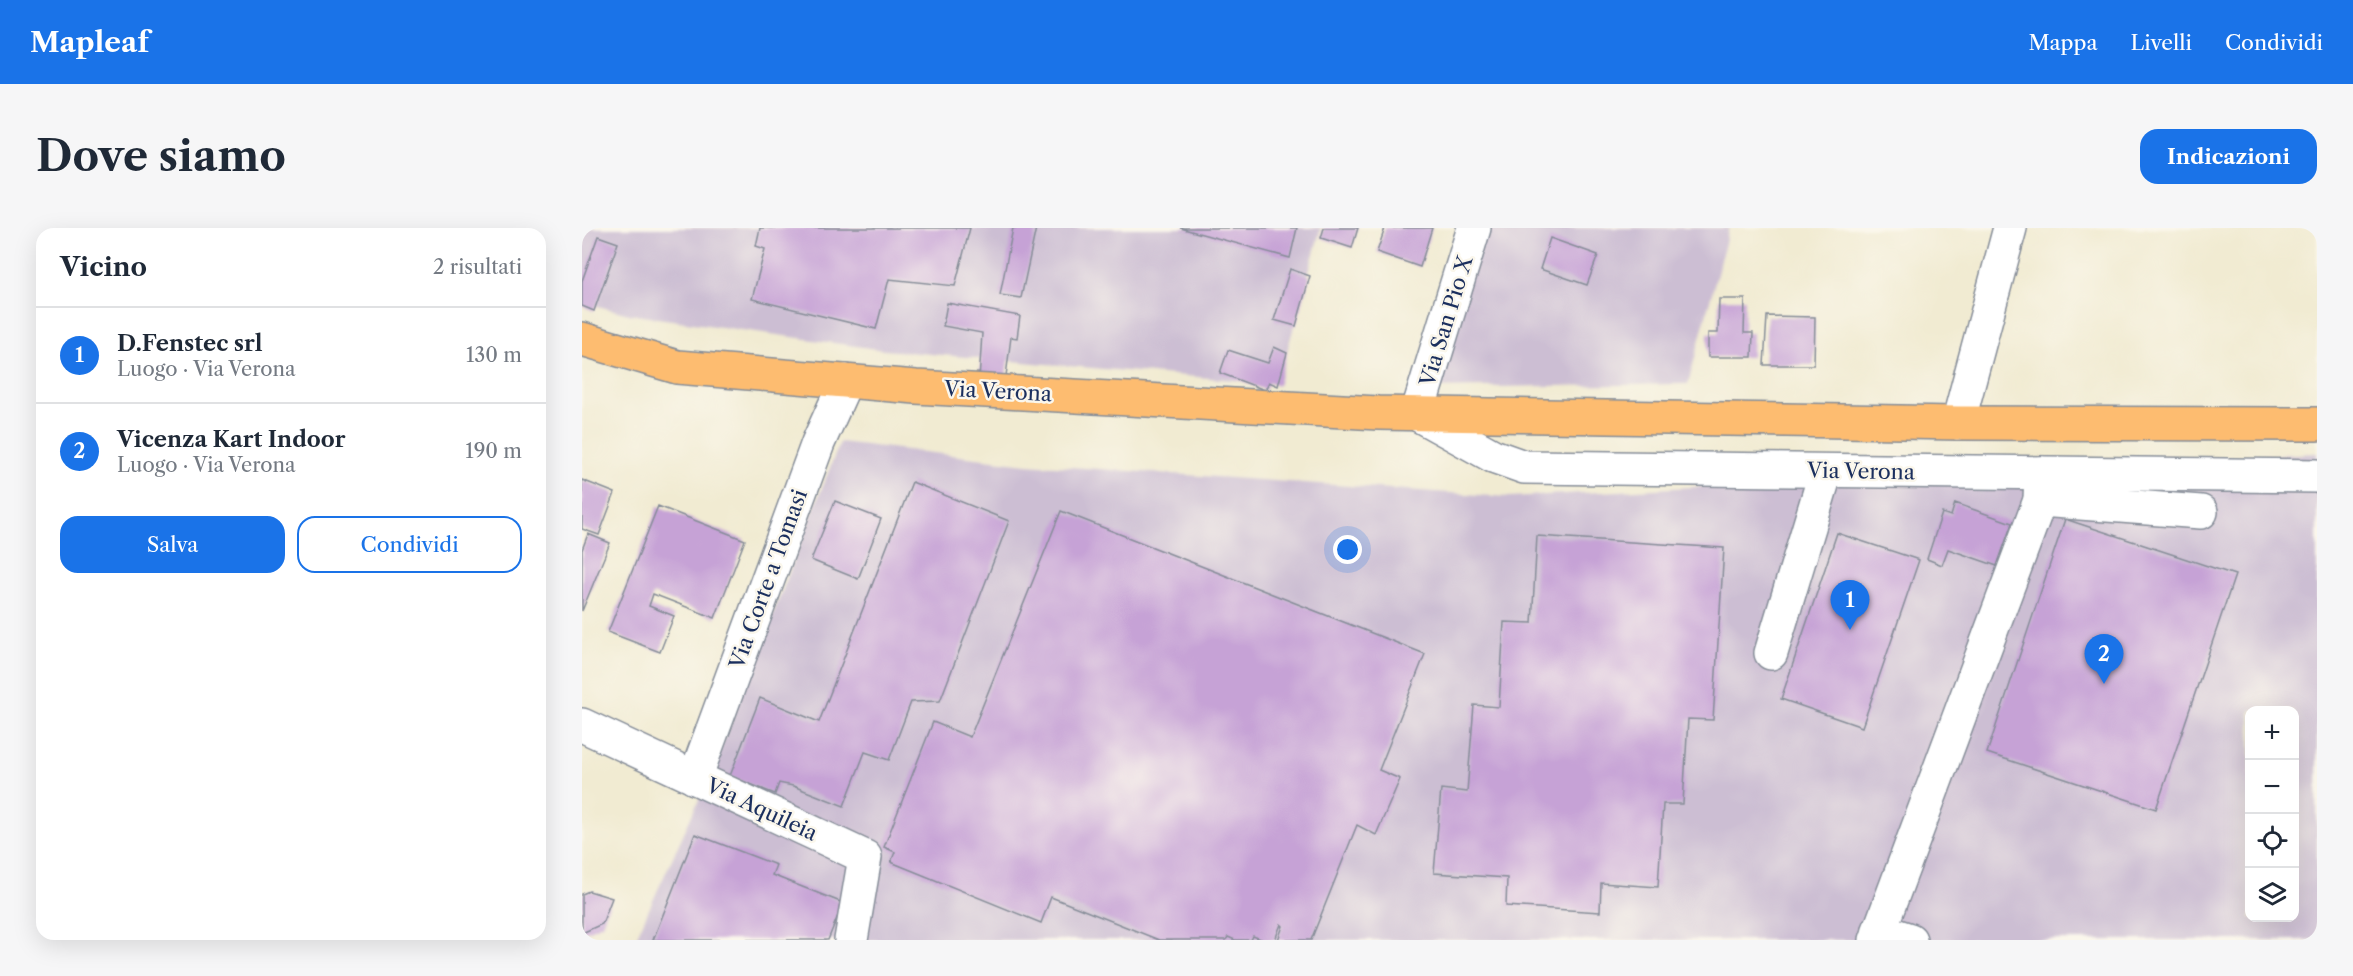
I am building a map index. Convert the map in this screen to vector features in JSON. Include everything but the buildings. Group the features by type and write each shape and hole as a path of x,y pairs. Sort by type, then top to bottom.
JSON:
{"main road":[{"name":"Via Verona","path":"582,339 677,367 846,381 1417,414 1958,423 2317,424"}],"street":[{"name":"Via San Pio X","path":"1417,414 1474,228"},
{"path":"1958,423 2010,228"},
{"name":"Via Corte a Tomasi","path":"695,778 818,443 846,381"},
{"name":"Via Verona","path":"1417,414 1493,456 1524,467 1826,471 2041,486 2317,476"},
{"path":"1771,652 1826,471"},
{"path":"1911,940 1878,935 2041,486 2201,512"},
{"name":"Via Aquileia","path":"582,725 865,857 851,940"}],"shaded area":[{"path":"582,228 1321,228 1278,384 884,350 629,314 582,302"},
{"path":"1475,228 1729,228 1688,384 1427,388"},
{"path":"840,442 1027,464 1509,497 2317,453 2317,940 635,940 712,771"}],"place":[{"name":"D.Fenstec srl","path":"1850,630"},
{"name":"Vicenza Kart Indoor","path":"2104,684"}]}
